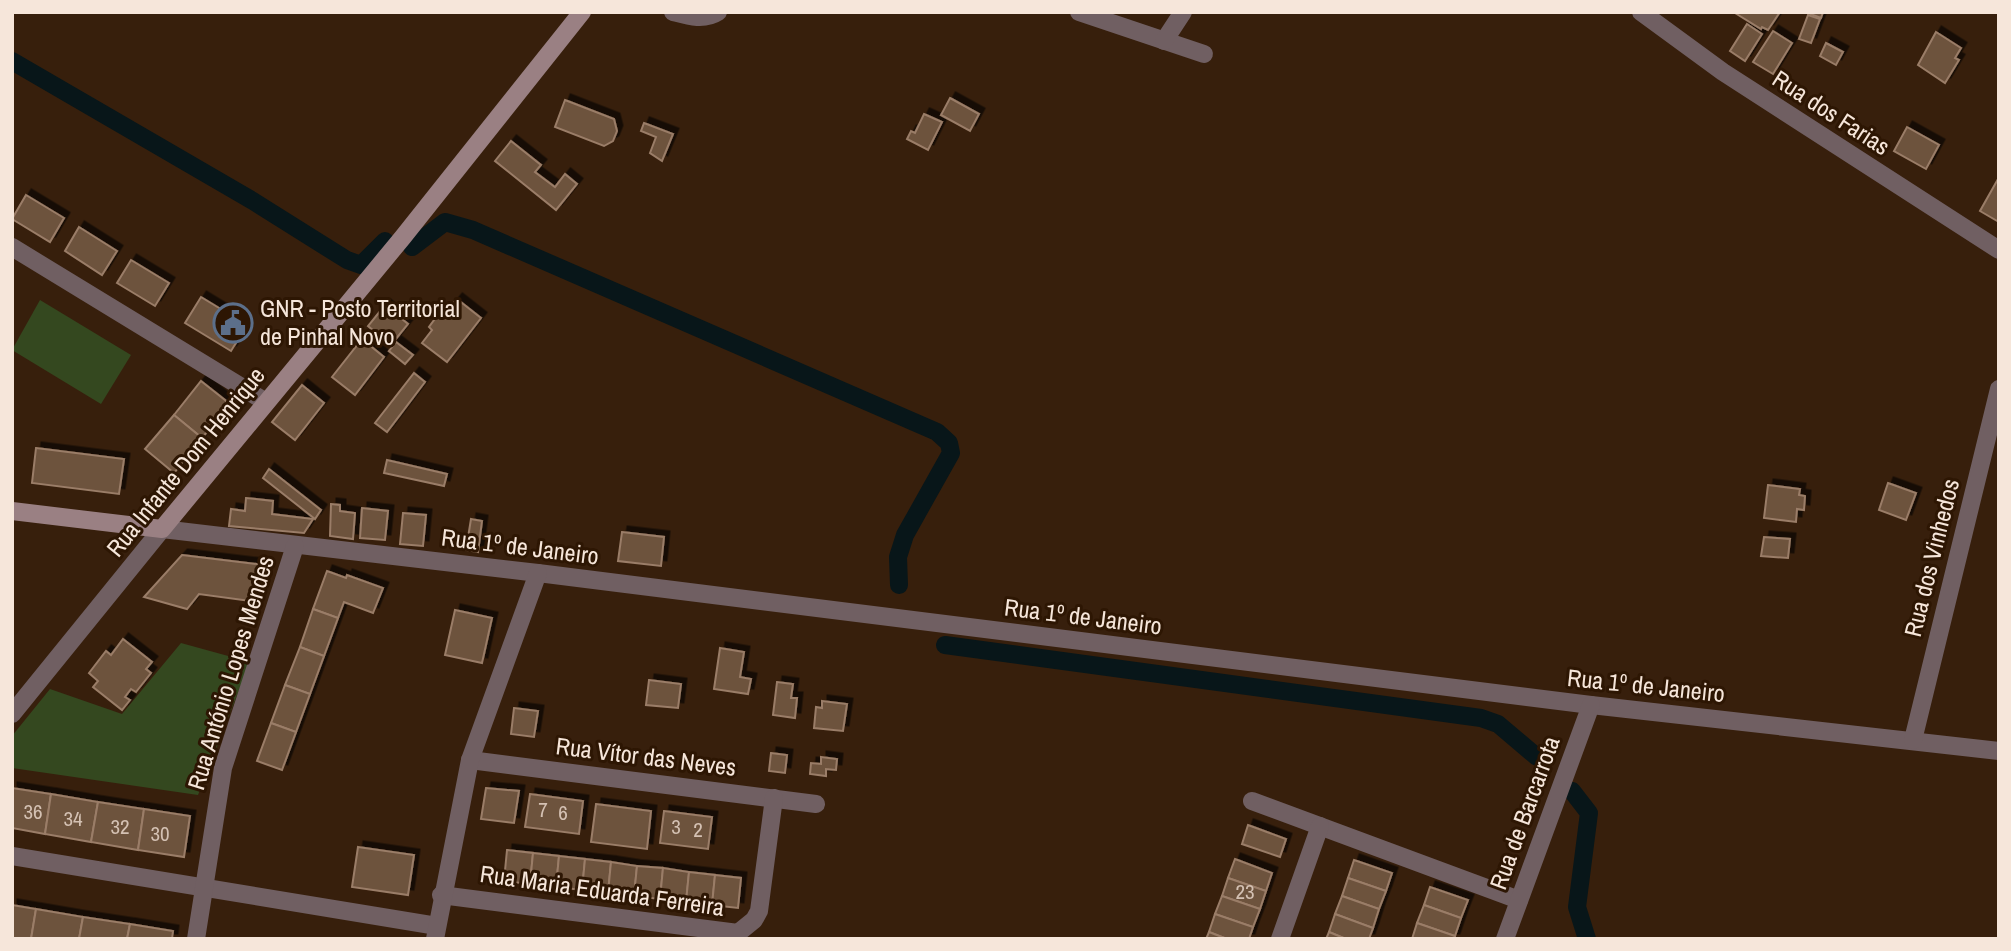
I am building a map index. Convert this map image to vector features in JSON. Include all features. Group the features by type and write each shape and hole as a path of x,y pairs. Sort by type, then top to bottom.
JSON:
{"main road":[{"name":"Rua Infante Dom Henrique","path":"162,529 403,237 582,12"},
{"path":"12,511 162,529"}],"street":[{"path":"673,12 691,18 712,16 718,12"},
{"path":"1079,12 1204,54"},
{"path":"1164,41 1183,12"},
{"name":"Rua dos Farias","path":"1641,12 1723,72 1999,250"},
{"path":"12,247 266,401"},
{"name":"Rua dos Vinhedos","path":"1913,740 1999,389"},
{"name":"Rua 1º de Janeiro","path":"162,529 538,573 1591,705 1999,751"},
{"name":"Rua Infante Dom Henrique","path":"12,714 162,529"},
{"name":"Rua António Lopes Mendes","path":"196,939 223,768 295,546"},
{"path":"12,856 203,886 436,932 441,895 470,760 538,573"},
{"name":"Rua de Barcarrota","path":"1505,939 1591,705"},
{"name":"Rua Vítor das Neves","path":"470,760 816,804"},
{"name":"Rua Maria Eduarda Ferreira","path":"441,895 738,933 754,920 759,911 774,798"},
{"path":"1252,801 1519,900"},
{"path":"1280,939 1320,826"}],"green space":[{"path":"40,300 131,355 101,404 12,350"},
{"path":"181,643 250,662 198,795 12,768 12,736 50,689 122,714"}],"building":[{"path":"1780,12 1768,30 1762,27 1761,29 1735,13"},
{"path":"1805,12 1823,12 1821,18"},
{"path":"1808,15 1820,19 1811,43 1799,39"},
{"path":"1747,24 1762,34 1745,61 1730,51"},
{"path":"1773,31 1792,43 1773,74 1753,62"},
{"path":"1936,32 1961,48 1955,58 1959,60 1945,83 1918,65"},
{"path":"1826,43 1843,52 1836,65 1820,56"},
{"path":"950,98 979,114 970,131 941,115"},
{"path":"565,100 614,119 617,131 613,141 604,146 555,127"},
{"path":"924,114 942,122 928,150 907,139 911,131 915,133"},
{"path":"644,123 673,134 662,161 650,153 656,137 641,131"},
{"path":"1907,127 1939,145 1926,169 1894,151"},
{"path":"511,141 541,165 535,172 555,187 565,174 577,184 556,210 495,161"},
{"path":"1999,179 1999,222 1980,211"},
{"path":"26,195 64,218 50,242 12,219"},
{"path":"79,227 117,251 102,275 65,251"},
{"path":"131,260 169,283 155,306 117,283"},
{"path":"201,297 247,325 231,351 185,323"},
{"path":"457,299 481,318 447,362 422,343 432,330 429,327 440,312 444,315"},
{"path":"385,305 408,324 391,345 368,326"},
{"path":"362,339 384,357 355,395 332,377"},
{"path":"396,342 413,355 405,364 389,351"},
{"path":"414,373 425,382 387,432 375,423"},
{"path":"201,381 230,404 202,438 174,415"},
{"path":"302,385 324,403 295,440 272,422"},
{"path":"174,415 202,438 174,473 145,449"},
{"path":"36,448 124,459 119,494 32,483"},
{"path":"387,460 447,474 444,486 384,473"},
{"path":"269,469 321,510 315,519 263,478"},
{"path":"1888,483 1916,493 1906,520 1879,510"},
{"path":"1768,485 1800,489 1799,495 1805,496 1804,510 1797,509 1796,522 1764,518"},
{"path":"246,498 273,501 272,514 313,519 304,533 229,526 231,509 245,511"},
{"path":"331,504 340,505 340,511 355,513 353,539 330,536"},
{"path":"362,508 388,511 385,540 360,538"},
{"path":"403,513 426,515 423,546 400,544"},
{"path":"471,519 482,521 478,552 466,550"},
{"path":"622,532 664,537 661,566 618,561"},
{"path":"1764,537 1790,539 1788,558 1761,556"},
{"path":"182,555 265,565 258,602 199,594 187,609 144,597"},
{"path":"327,571 383,588 373,613 344,602 338,618 313,609"},
{"path":"313,609 338,618 324,656 300,647"},
{"path":"455,610 492,618 482,663 445,655"},
{"path":"123,639 152,662 146,669 151,673 136,692 131,689 125,697 130,700 122,710 93,687 98,681 89,673 106,651 111,655"},
{"path":"300,647 324,656 310,694 285,685"},
{"path":"720,648 744,652 740,677 751,679 748,694 714,689"},
{"path":"649,680 681,684 678,708 646,705"},
{"path":"777,682 793,684 791,698 797,698 795,718 773,715"},
{"path":"285,685 310,694 296,732 271,723"},
{"path":"822,701 847,704 843,731 814,728 816,707 822,708"},
{"path":"514,708 538,711 534,737 511,734"},
{"path":"271,723 296,732 282,770 257,761"},
{"path":"771,753 787,755 785,773 769,771"},
{"path":"821,757 837,759 836,770 826,769 826,776 810,774 811,763 821,764"},
{"path":"12,788 51,794 45,834 12,828"},
{"path":"486,788 519,791 514,823 481,819"},
{"path":"51,794 98,802 91,842 45,834"},
{"path":"530,794 583,801 579,834 525,827"},
{"path":"98,802 144,809 138,850 91,842"},
{"path":"596,804 651,811 647,849 591,842"},
{"path":"144,809 190,816 184,857 138,850"},
{"path":"664,811 712,817 708,849 660,843"},
{"path":"1248,825 1286,839 1280,857 1242,844"},
{"path":"358,847 414,855 408,895 352,887"},
{"path":"507,850 533,853 530,884 504,881"},
{"path":"533,853 559,856 556,887 530,884"},
{"path":"559,856 585,859 582,890 556,887"},
{"path":"585,859 611,862 608,893 582,890"},
{"path":"1235,859 1272,873 1266,891 1228,878"},
{"path":"1354,860 1392,873 1386,891 1348,878"},
{"path":"611,862 637,866 634,896 608,893"},
{"path":"637,866 663,868 660,899 634,896"},
{"path":"663,868 689,872 686,902 660,899"},
{"path":"689,872 715,875 712,905 686,902"},
{"path":"715,875 741,878 738,908 712,905"},
{"path":"1228,878 1266,891 1260,909 1222,896"},
{"path":"1348,878 1386,891 1379,909 1342,896"},
{"path":"1430,887 1468,900 1461,918 1424,905"},
{"path":"1222,896 1260,909 1253,927 1215,914"},
{"path":"1342,896 1379,909 1373,928 1335,914"},
{"path":"12,905 36,909 31,939 12,939"},
{"path":"1424,905 1461,918 1455,936 1417,923"},
{"path":"36,909 83,917 79,939 31,939"},
{"path":"1215,914 1253,927 1249,939 1227,939 1209,932"},
{"path":"1335,914 1373,928 1369,939 1346,939 1329,932"},
{"path":"83,917 130,924 127,939 79,939"},
{"path":"1417,923 1455,936 1454,939 1412,939"},
{"path":"130,924 173,931 172,939 127,939"},
{"path":"1209,932 1227,939 1206,939"},
{"path":"1329,932 1346,939 1326,939"}],"waterway":[{"path":"12,61 253,201 347,260 361,265 385,241"},
{"path":"412,247 445,222 473,230 937,432 949,443 951,453 905,535 898,557 899,585"},
{"path":"945,645 1481,718 1498,724 1537,757"},
{"path":"1572,791 1589,813 1577,907 1587,939"}],"place":[{"name":"GNR - Posto Territorial de Pinhal Novo","path":"233,323"}]}
